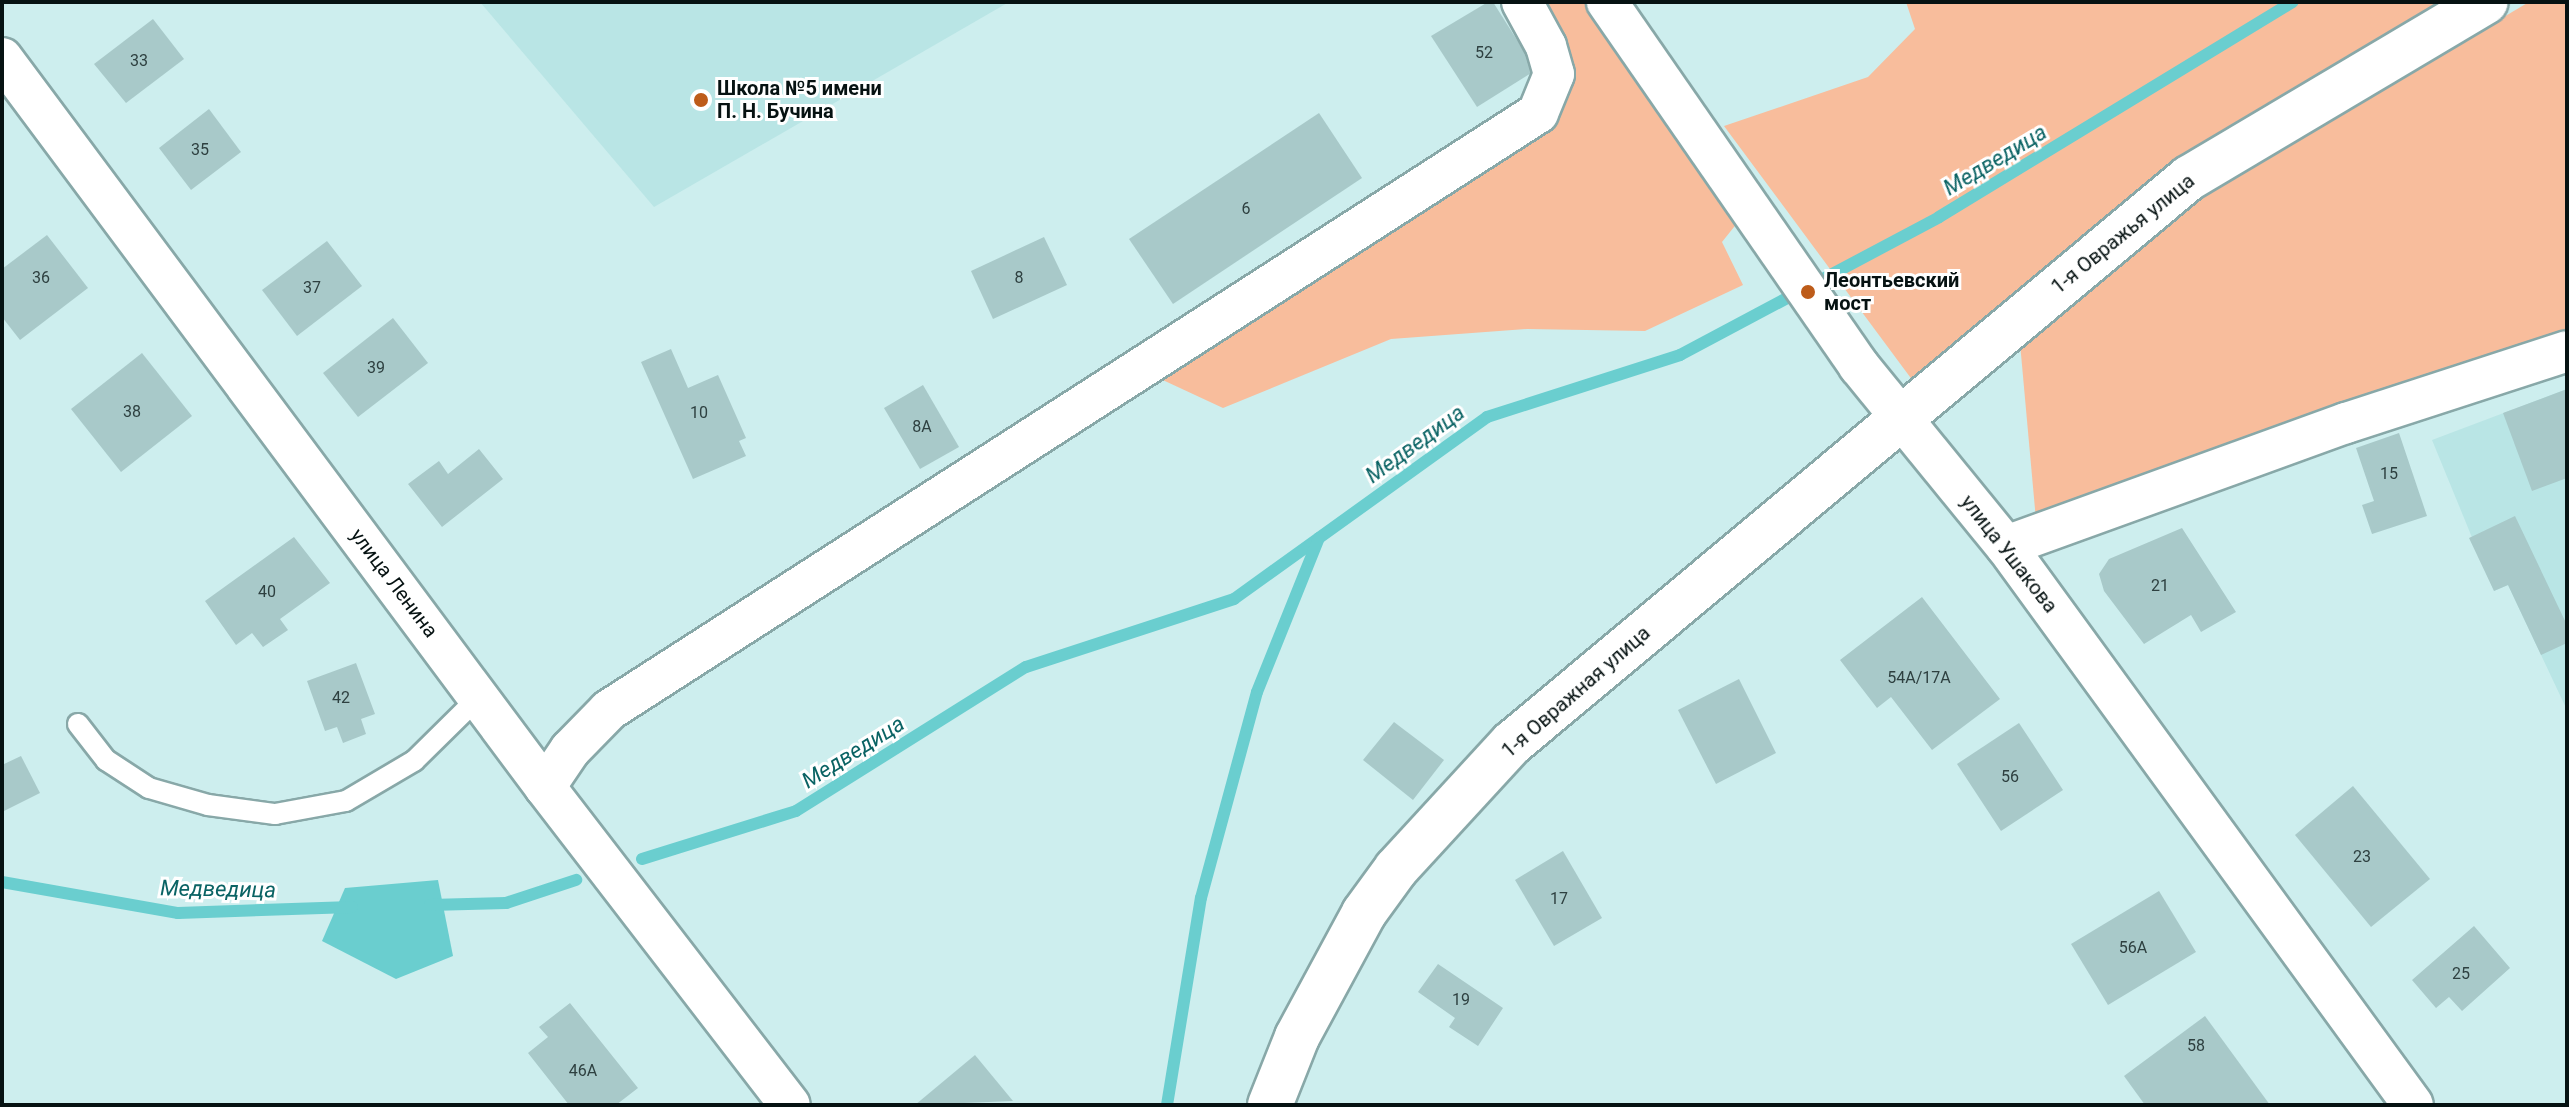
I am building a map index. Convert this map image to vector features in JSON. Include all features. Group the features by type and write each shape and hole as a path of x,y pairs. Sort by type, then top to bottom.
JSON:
{"street":[{"path":"545,787 570,750 609,710 1538,113 1554,74 1546,46 1522,2"},
{"name":"улица Ушакова","path":"1607,2 1859,366 2006,546 2413,1105"},
{"name":"1-я Овражья улица","path":"1901,418 2189,178 2486,2"},
{"name":"улица Ленина","path":"2,58 545,787 790,1105"},
{"path":"2006,546 2346,423 2567,351"},
{"name":"1-я Овражная улица","path":"1270,1105 1334,963 1364,913 1417,846 1512,743 1901,418"}],"lane":[{"path":"78,724 106,760 149,788 208,805 275,814 346,801 414,761 479,697"}],"shaded area":[{"name":"Школа №5 имени П. Н. Бучина","path":"480,2 1009,2 654,207"},
{"path":"1533,2 1588,2 1738,222 1722,242 1743,285 1645,331 1527,329 1391,339 1223,408 1152,375 1546,120"},
{"path":"1906,2 2441,2 2179,159 1913,381 1724,126 1868,77 1915,29"},
{"path":"2529,2 2567,2 2567,338 2036,520 2020,343 2202,196"},
{"path":"2567,389 2567,710 2508,585 2494,591 2432,440"}],"water":[{"path":"438,880 453,956 396,979 322,941 345,888"}],"building":[{"path":"1488,2 1493,2 1536,70 1477,107 1431,36"},
{"path":"153,19 184,59 126,103 94,64"},
{"path":"209,109 241,152 191,190 159,148"},
{"path":"1319,113 1362,178 1173,304 1129,239"},
{"path":"47,235 88,288 20,340 2,317 2,269"},
{"path":"1044,237 1067,285 993,319 971,271"},
{"path":"327,241 362,286 297,336 262,290"},
{"path":"393,318 428,363 358,417 323,373"},
{"path":"671,349 688,388 718,375 746,438 739,441 746,456 693,479 641,362"},
{"path":"142,353 192,416 121,472 71,409"},
{"path":"923,385 959,447 920,469 884,408"},
{"path":"2567,389 2567,478 2532,491 2503,413"},
{"path":"2399,433 2427,516 2372,534 2362,505 2374,501 2356,448"},
{"path":"479,449 503,479 442,527 408,484 439,461 448,474"},
{"path":"2515,516 2567,625 2567,643 2541,655 2508,585 2494,591 2469,538"},
{"path":"2182,528 2236,612 2201,632 2191,615 2144,644 2104,591 2099,574 2109,559"},
{"path":"294,537 330,583 280,619 288,630 263,647 252,633 236,645 205,601"},
{"path":"1922,597 2000,699 1932,750 1891,697 1877,708 1840,660"},
{"path":"356,663 375,714 361,719 366,734 343,743 337,727 325,731 307,681"},
{"path":"1739,679 1776,753 1716,784 1678,710"},
{"path":"1394,722 1444,760 1413,800 1363,760"},
{"path":"2019,723 2063,790 2001,831 1957,764"},
{"path":"21,756 40,793 2,812 2,765"},
{"path":"2353,786 2430,879 2371,927 2295,835"},
{"path":"1563,851 1602,918 1554,946 1515,880"},
{"path":"2159,891 2196,952 2108,1005 2071,944"},
{"path":"2474,926 2510,968 2462,1011 2449,997 2436,1008 2412,980"},
{"path":"1438,964 1503,1008 1478,1046 1449,1027 1455,1018 1418,992"},
{"path":"570,1003 638,1088 616,1105 569,1105 528,1053 548,1037 539,1027"},
{"path":"2205,1016 2270,1105 2145,1105 2124,1076"},
{"path":"975,1055 1013,1101 915,1105"}],"waterway":[{"name":"Медведица","path":"642,859 796,811 1026,667 1234,599 1487,417 1680,355 1939,217 2293,2"},
{"path":"1167,1105 1201,898 1257,692 1319,538"},
{"name":"Медведица","path":"430,905 506,903 576,880"},
{"name":"Медведица","path":"2,882 178,913 352,907"}],"place":[{"name":"Школа №5 имени П. Н. Бучина","path":"701,100"},
{"name":"Леонтьевский мост","path":"1808,292"}]}
